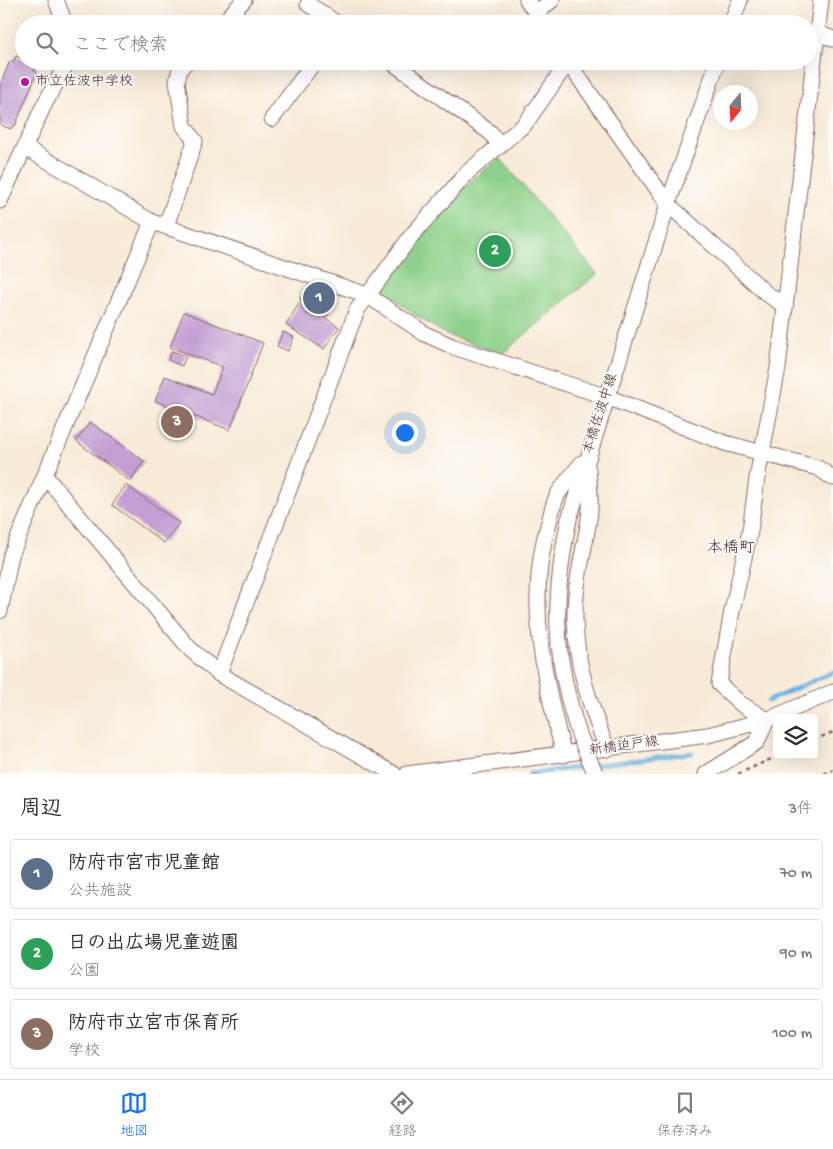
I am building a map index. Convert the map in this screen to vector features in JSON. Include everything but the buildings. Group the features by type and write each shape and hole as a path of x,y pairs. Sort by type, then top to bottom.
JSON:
{"street":[{"path":"56,0 62,15"},
{"path":"230,15 244,0"},
{"path":"527,0 539,15"},
{"path":"543,15 552,0"},
{"path":"734,15 740,0"},
{"path":"821,0 818,33 833,39"},
{"path":"308,4 324,15"},
{"path":"0,202 26,148 42,107 63,70"},
{"path":"0,611 11,556 195,141 184,126 180,112 177,81 180,70"},
{"path":"272,119 307,70"},
{"path":"403,70 491,133 500,146"},
{"path":"219,674 358,310 412,235 468,172 525,124 563,70"},
{"path":"573,70 668,204 767,294 785,306"},
{"name":"本橋佐波中線","path":"595,773 580,737 565,688 556,624 561,558 569,519 588,455 668,204 715,70"},
{"path":"706,774 757,742 767,720 741,704 719,684 732,611 750,531 778,368 814,70"},
{"path":"26,148 159,224 367,295 425,334 454,346 607,398 725,443 818,468 833,478"},
{"path":"588,455 590,516 576,592 575,620 578,656 584,682 607,749"},
{"path":"564,755 546,685 541,650 537,608 538,572 544,540 557,496 588,455"},
{"path":"45,476 190,649 219,674 394,774"},
{"name":"新橋迫戸線","path":"408,774 708,735 767,720 833,692"}],"path":[{"path":"818,738 833,732"},
{"path":"738,774 773,758"},
{"path":"824,774 833,770"}],"green space":[{"path":"500,158 597,274 502,354 447,335 415,315 383,289 427,229 462,188"}],"waterway":[{"path":"768,701 833,672"},
{"path":"596,765 692,753"},
{"path":"530,774 588,766"}],"place":[{"name":"市立佐波中学校","path":"25,82"},
{"name":"日の出広場児童遊園","path":"495,251"},
{"name":"防府市宮市児童館","path":"319,298"},
{"name":"防府市立宮市保育所","path":"177,422"}],"district":[{"name":"本橋町","path":"731,549"}]}
